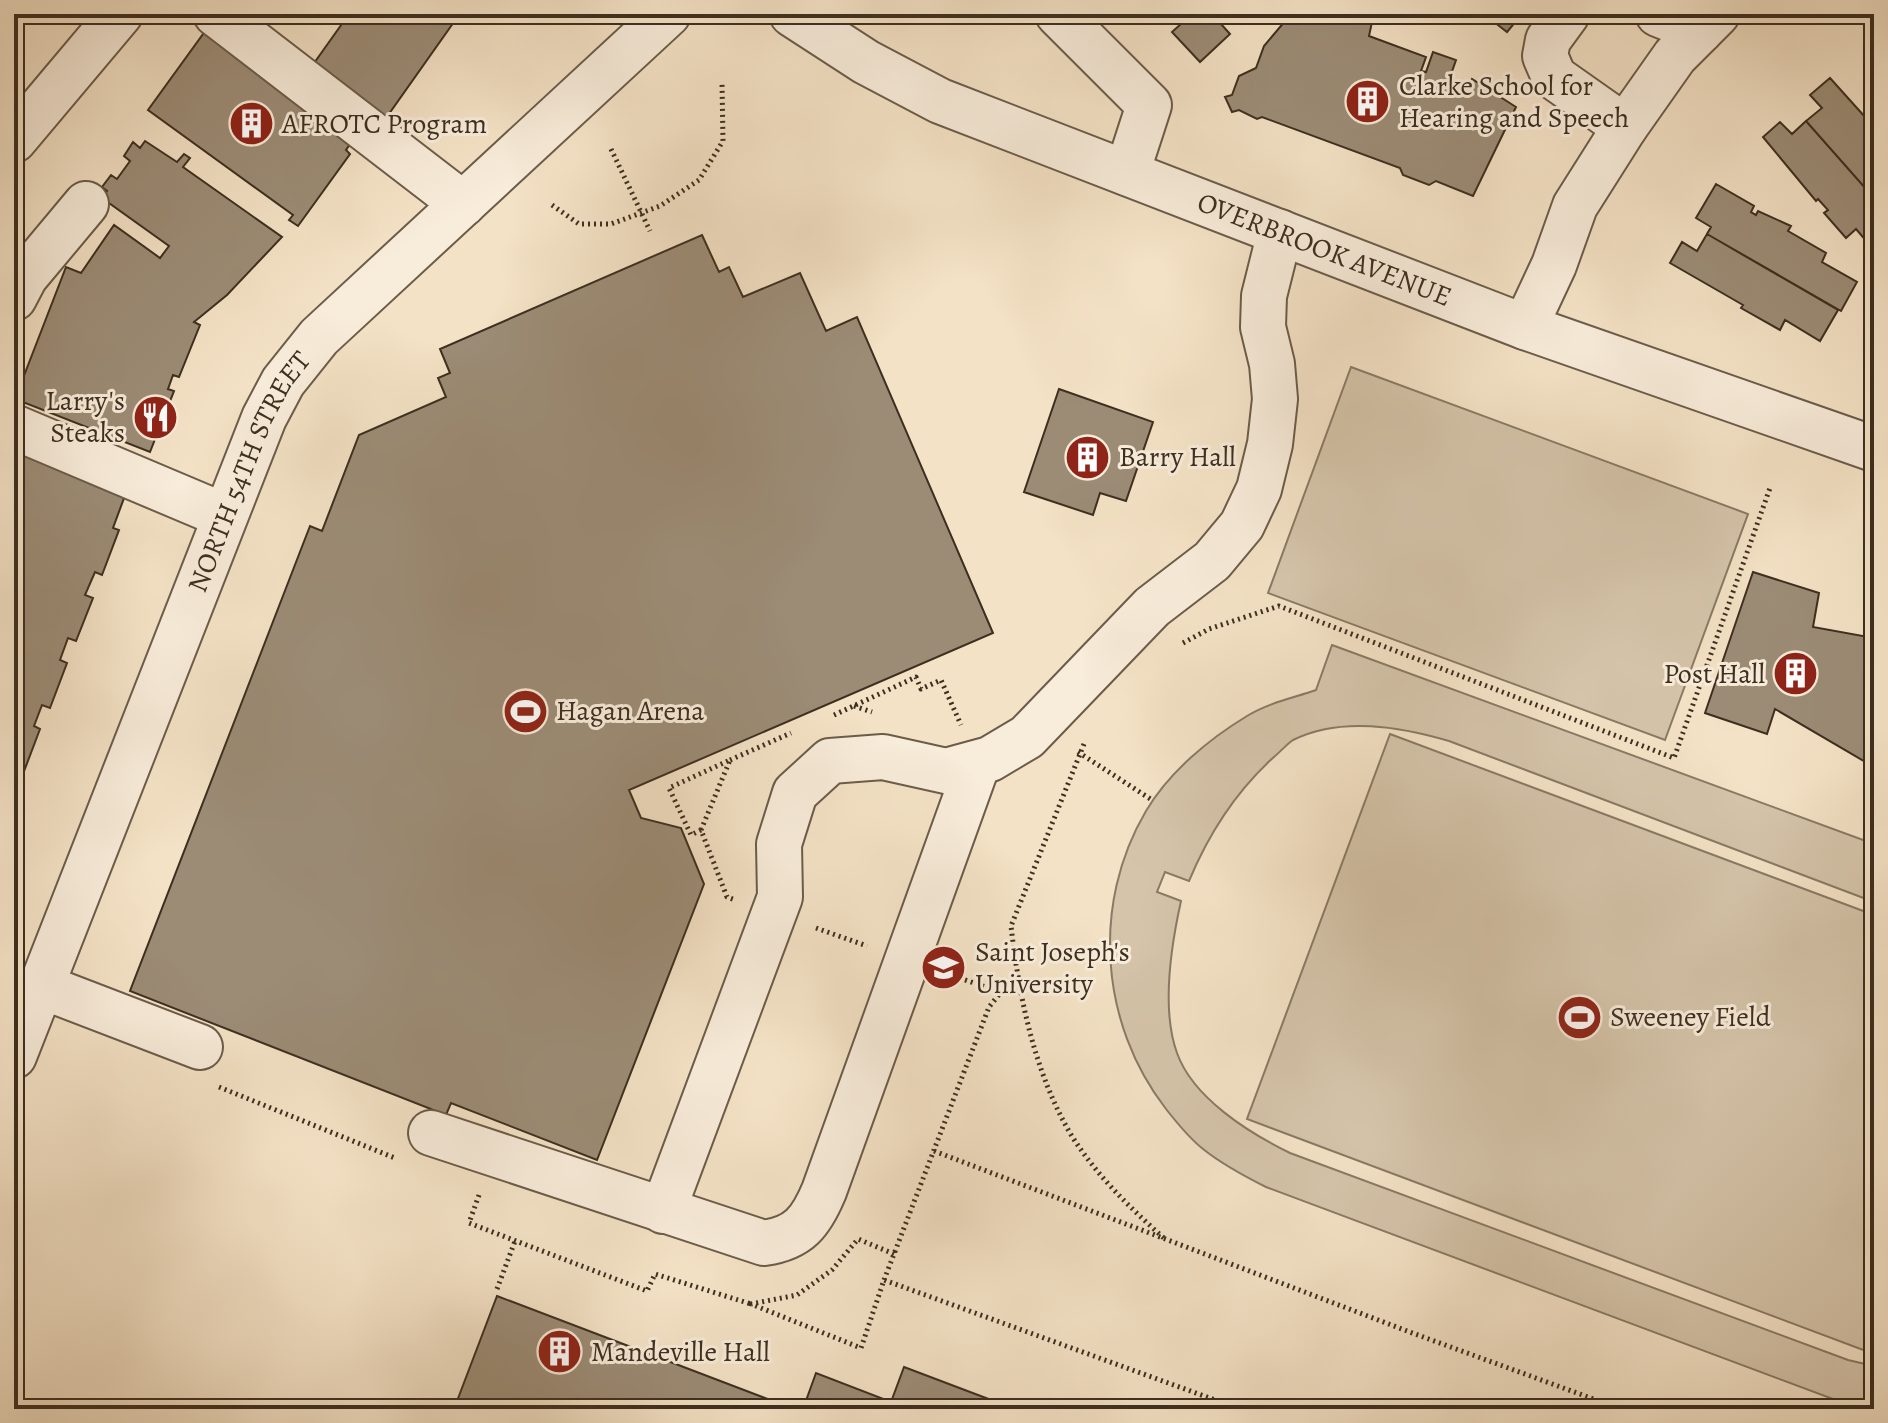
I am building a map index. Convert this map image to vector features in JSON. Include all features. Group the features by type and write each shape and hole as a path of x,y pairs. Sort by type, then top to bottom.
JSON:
{"street":[{"path":"14,140 120,14"},
{"path":"216,14 463,204"},
{"name":"NORTH 54TH STREET","path":"14,1056 264,418 295,365 319,337 668,14"},
{"name":"OVERBROOK AVENUE","path":"792,14 866,62 940,101 1525,327 1871,439"},
{"path":"1058,14 1149,105 1127,173"},
{"path":"1567,14 1548,40 1545,56 1554,77 1625,127"},
{"path":"1658,14 1708,22"},
{"path":"1525,327 1554,265 1575,206 1675,56 1708,22"},
{"path":"14,298 25,277 86,204"},
{"path":"663,1211 780,897 779,844 795,793 830,761 883,757 946,771 990,759 1027,737 1152,607 1212,561 1242,525 1259,489 1270,444 1275,399 1272,364 1263,327 1264,290 1280,232"},
{"path":"14,427 225,516"},
{"path":"431,1133 764,1243 782,1240 812,1218 978,763"},
{"path":"41,986 200,1047"}],"path":[{"path":"552,205 579,224 611,224 660,206 699,180 723,141 722,82"},
{"path":"611,149 650,231"},
{"path":"1180,644 1209,629 1279,606 1674,758 1770,488"},
{"path":"1089,736 1011,926 1032,1042 1069,1132 1121,1199 1165,1239"},
{"path":"1027,737 1080,753 1152,800"},
{"path":"894,1254 858,1239 832,1270 797,1295 751,1304 861,1348 989,1007 1005,987 1020,981"},
{"path":"934,1151 1621,1409"},
{"path":"497,1289 515,1241"},
{"path":"884,1280 1240,1409"},
{"path":"1585,1409 1597,1400"}],"shaded area":[{"path":"1351,367 1748,514 1665,740 1268,593"},
{"path":"1332,645 1874,844 1874,902 1449,741 1371,726 1331,728 1312,733 1291,742 1261,769 1236,798 1205,846 1189,881 1165,872 1157,892 1181,901 1171,957 1169,1017 1177,1053 1196,1085 1240,1124 1290,1153 1848,1360 1874,1366 1874,1409 1849,1405 1266,1187 1203,1149 1166,1109 1144,1076 1127,1040 1116,1002 1111,963 1111,924 1117,885 1128,847 1155,797 1204,746 1255,711 1316,690"},
{"name":"Sweeney Field","path":"1390,734 1874,915 1874,1354 1247,1119"}],"building":[{"path":"349,14 448,14 456,19 386,118 312,66"},
{"path":"1192,14 1212,14 1230,34 1200,62 1172,32"},
{"name":"Clarke School for Hearing and Speech","path":"1291,14 1349,14 1372,22 1369,36 1426,57 1421,71 1426,72 1433,52 1456,60 1449,80 1468,88 1472,79 1516,107 1473,196 1436,181 1429,185 1403,175 1400,168 1262,117 1257,119 1239,110 1232,112 1225,97 1232,95 1239,76 1256,68 1264,46"},
{"path":"1484,14 1522,14 1507,32"},
{"name":"AFROTC Program","path":"206,30 355,137 346,150 350,154 298,226 289,220 293,215 148,110"},
{"path":"1830,78 1874,127 1874,198 1806,121 1822,108 1810,95"},
{"path":"1806,121 1874,198 1874,250 1856,229 1846,238 1824,213 1828,210 1818,199 1816,201 1763,137 1780,122 1792,134"},
{"path":"145,141 177,162 184,154 190,158 183,167 282,237 227,295 194,322 200,325 179,377 173,375 168,389 174,391 150,452 15,399 66,267 81,273 114,225 160,258 169,246 102,198 107,191 102,187 111,175 117,179 130,161 124,156 133,142 140,148"},
{"path":"1716,184 1754,206 1751,212 1756,215 1758,211 1791,226 1788,231 1826,253 1822,262 1857,282 1841,311 1707,234 1711,227 1696,218"},
{"path":"1707,234 1838,310 1820,341 1785,320 1780,330 1670,263 1682,242 1697,251"},
{"name":"Hagan Arena","path":"702,235 719,272 729,267 743,297 800,273 826,331 857,317 993,633 629,790 641,818 681,828 704,884 597,1160 451,1103 446,1115 130,991 310,526 322,531 359,435 446,397 438,378 450,373 440,349"},
{"name":"Barry Hall","path":"1059,389 1153,422 1126,501 1100,493 1093,515 1024,492"},
{"path":"14,445 127,490 113,528 119,530 102,575 95,572 85,595 93,598 76,641 68,638 60,660 67,663 50,708 42,705 34,726 40,729 23,774 16,771 14,775"},
{"name":"Post Hall","path":"1753,572 1819,593 1813,627 1874,638 1874,767 1775,709 1767,734 1705,713"},
{"name":"Mandeville Hall","path":"497,1296 794,1409 454,1409"},
{"name":"Mandeville Hall","path":"904,1367 1015,1409 803,1409 816,1373 891,1402"}],"place":[{"name":"Clarke School for Hearing and Speech","path":"1368,102"},
{"name":"AFROTC Program","path":"251,124"},
{"name":"Larry's Steaks","path":"156,417"},
{"name":"Barry Hall","path":"1088,457"},
{"name":"Post Hall","path":"1796,674"},
{"name":"Hagan Arena","path":"525,711"},
{"name":"Saint Joseph's University","path":"944,968"},
{"name":"Sweeney Field","path":"1579,1017"},
{"name":"Mandeville Hall","path":"560,1352"}]}
